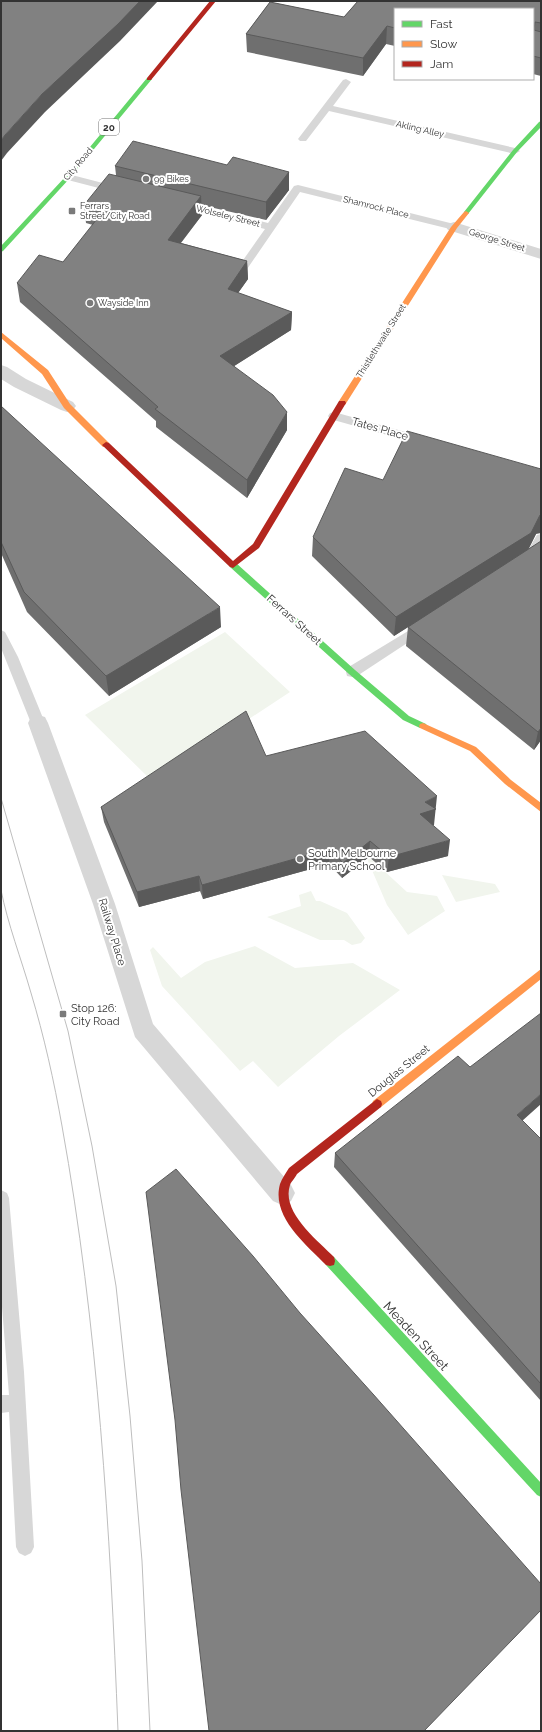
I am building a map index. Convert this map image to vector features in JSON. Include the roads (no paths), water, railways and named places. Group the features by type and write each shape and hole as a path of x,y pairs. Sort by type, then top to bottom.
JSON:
{"street":[{"name":"City Road","path":"1,250 68,177 213,1"},
{"name":"Thistlethwaite Street","path":"233,565 256,546 334,416 454,227 515,151 541,123"},
{"name":"George Street","path":"454,227 541,254"},
{"name":"Ferrars Street","path":"1,334 45,372 67,406 233,565 352,672 406,718 473,750 508,782 541,808"},
{"name":"Ferrars Street","path":"1,371 20,384 67,406"},
{"name":"Railway Place","path":"38,723 104,904 143,1030 282,1193"},
{"name":"Douglas Street","path":"282,1193 284,1182 294,1171 541,973"},
{"name":"Meaden Street","path":"282,1193 285,1206 291,1219 541,1491"}],"lane":[{"path":"303,139 346,82"},
{"name":"Akling Alley","path":"326,108 515,151"},
{"path":"68,177 128,192"},
{"name":"Shamrock Place","path":"271,227 298,188 454,227"},
{"name":"Wolseley Street","path":"173,203 271,227"},
{"path":"239,273 271,227"},
{"name":"Tates Place","path":"334,416 435,444"},
{"path":"520,565 533,556 541,538"},
{"path":"352,672 435,619"},
{"name":"Railway Place","path":"1,635 12,657 38,723"},
{"path":"1,1198 9,1403 25,1547"}],"tram line":[{"path":"1,798 68,1031 92,1146 116,1286 130,1416 142,1561 150,1731"},
{"path":"1,890 11,929 36,1009 56,1092 85,1276 106,1503 118,1731"}],"place":[{"name":"99 Bikes","path":"146,179"},
{"name":"Ferrars Street/City Road","path":"72,211"},
{"name":"Wayside Inn","path":"90,303"},
{"name":"South Melbourne Primary School","path":"300,859"},
{"name":"Stop 126: City Road","path":"63,1014"}]}
